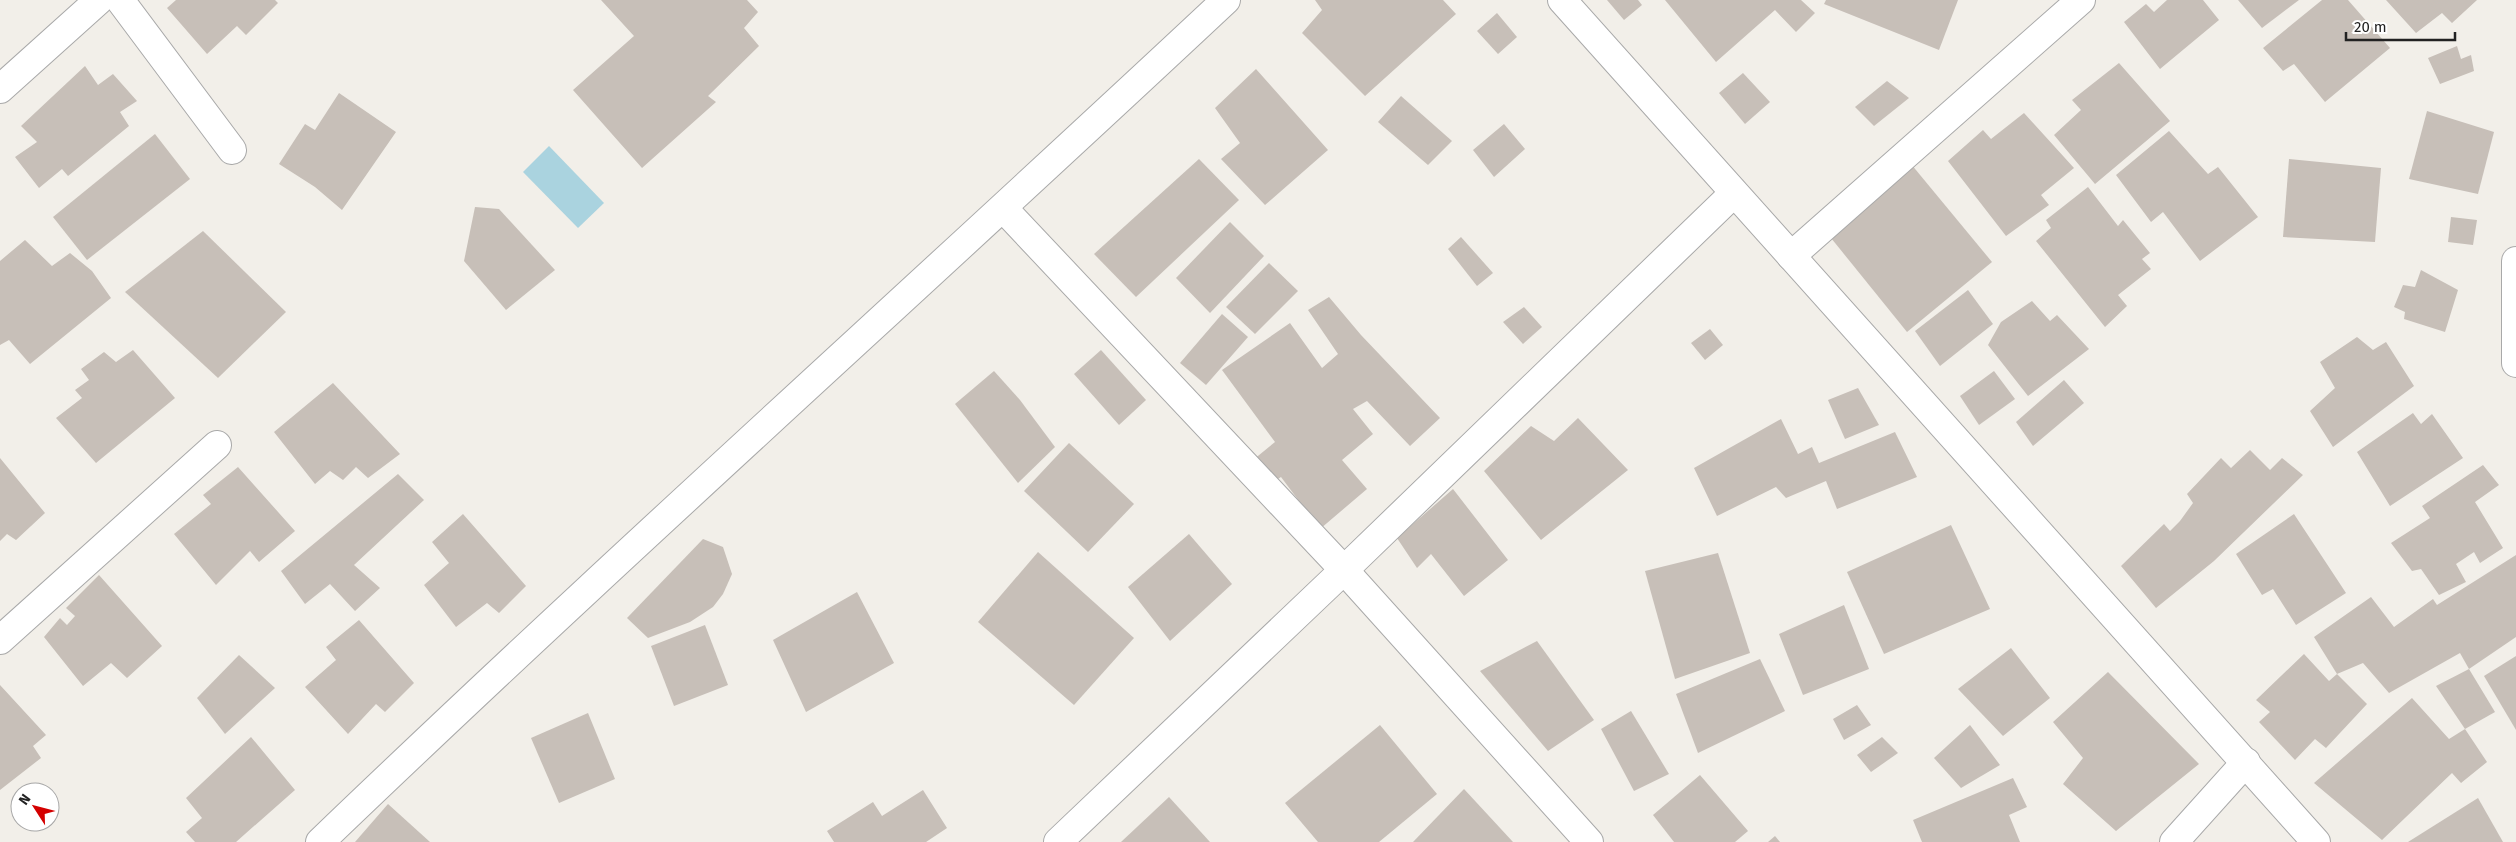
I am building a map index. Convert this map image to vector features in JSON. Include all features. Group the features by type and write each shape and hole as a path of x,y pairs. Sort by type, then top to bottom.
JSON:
{"street":[{"path":"0,89 99,0"},
{"path":"120,0 232,150"},
{"path":"320,842 458,710 1226,0"},
{"path":"1562,0 1733,194 1791,256 2316,842"},
{"path":"1791,256 2081,0"},
{"path":"1058,842 1344,570 1733,194"},
{"path":"1003,208 1344,570 1589,842"},
{"path":"2516,260 2516,362"},
{"path":"0,640 217,444"},
{"path":"2174,842 2246,762"}],"water":[{"path":"549,146 604,203 578,228 523,172"}],"building":[{"path":"176,0 275,0 278,3 246,35 237,26 207,54 167,8"},
{"path":"601,0 747,0 758,12 744,28 759,46 708,96 716,102 642,168 573,90 634,36"},
{"path":"1315,0 1443,0 1456,14 1365,96 1302,33 1322,10"},
{"path":"1607,0 1638,0 1642,5 1624,20"},
{"path":"1665,0 1801,0 1815,13 1796,32 1775,10 1716,62"},
{"path":"1826,0 1958,0 1939,50 1824,4"},
{"path":"2167,0 2203,0 2219,20 2160,69 2124,22 2146,4 2154,12"},
{"path":"2238,0 2299,0 2262,28"},
{"path":"2322,0 2348,0 2390,48 2325,102 2294,64 2283,71 2263,48"},
{"path":"2386,0 2477,0 2452,23 2442,13 2416,33"},
{"path":"1497,13 1517,37 1498,54 1477,31"},
{"path":"2457,46 2461,59 2471,55 2474,71 2440,84 2428,58"},
{"path":"2119,63 2170,121 2095,184 2054,135 2081,110 2072,100"},
{"path":"85,66 98,85 113,74 137,101 120,112 129,126 68,176 62,169 39,188 15,157 37,142 21,126"},
{"path":"1256,69 1328,150 1265,205 1221,159 1240,143 1215,108"},
{"path":"1743,73 1770,102 1745,124 1719,93"},
{"path":"1887,81 1909,98 1874,126 1855,107"},
{"path":"339,93 396,132 342,210 315,187 279,164 305,124 315,130"},
{"path":"1401,96 1452,141 1428,165 1378,122"},
{"path":"2427,111 2494,132 2478,194 2409,179"},
{"path":"2024,113 2074,168 2041,195 2049,205 2006,236 1948,161 1983,130 1991,139"},
{"path":"1504,124 1525,149 1494,177 1473,150"},
{"path":"2169,131 2208,174 2218,167 2258,217 2200,261 2163,212 2151,222 2116,175"},
{"path":"155,134 190,179 87,260 53,217"},
{"path":"1199,159 1239,200 1136,297 1094,254"},
{"path":"2289,159 2381,168 2375,242 2283,237"},
{"path":"1911,164 1992,262 1907,332 1827,233"},
{"path":"2088,187 2118,226 2123,220 2150,253 2142,259 2151,269 2118,295 2127,306 2105,327 2036,241 2051,228 2046,220"},
{"path":"475,207 499,209 555,270 506,310 464,261"},
{"path":"2451,217 2477,220 2473,245 2448,242"},
{"path":"1230,222 1264,256 1210,313 1176,278"},
{"path":"203,231 286,312 218,378 125,292"},
{"path":"1461,237 1493,273 1477,286 1448,249"},
{"path":"25,240 52,266 70,253 92,271 111,298 30,364 9,340 0,345 0,261"},
{"path":"1269,263 1298,291 1255,334 1226,307"},
{"path":"2421,270 2458,290 2445,332 2404,319 2405,312 2394,307 2403,285 2415,287"},
{"path":"1968,290 1993,324 1940,366 1915,331"},
{"path":"1329,297 1361,335 1440,418 1410,446 1367,401 1353,409 1373,434 1342,460 1367,489 1320,529 1281,477 1270,484 1253,460 1275,442 1222,370 1290,323 1322,368 1338,354 1308,310"},
{"path":"2032,301 2050,321 2057,315 2089,349 2028,396 1988,345 2001,322"},
{"path":"1524,307 1542,327 1523,344 1503,322"},
{"path":"1222,314 1248,337 1206,385 1180,363"},
{"path":"1710,329 1723,345 1705,360 1691,343"},
{"path":"2357,337 2373,350 2386,342 2414,386 2333,447 2310,411 2335,388 2320,362"},
{"path":"133,350 175,398 96,463 56,418 82,398 75,390 89,380 81,369 104,352 116,362"},
{"path":"1101,350 1146,400 1119,425 1074,374"},
{"path":"994,371 1020,400 1055,447 1018,483 955,404"},
{"path":"1994,371 2015,399 1979,425 1960,396"},
{"path":"2064,380 2084,403 2033,446 2016,422"},
{"path":"333,383 400,454 368,478 356,467 343,480 330,471 315,484 274,432"},
{"path":"1858,388 1879,425 1845,439 1828,400"},
{"path":"2413,413 2421,424 2432,414 2463,458 2390,506 2357,452"},
{"path":"1578,418 1628,470 1541,540 1484,471 1531,426 1554,441"},
{"path":"1781,419 1798,454 1812,447 1819,463 1895,432 1917,477 1837,509 1826,481 1786,498 1776,487 1717,516 1694,468"},
{"path":"1069,443 1134,504 1088,552 1024,491"},
{"path":"2250,450 2270,470 2282,458 2303,475 2214,561 2156,608 2121,566 2164,524 2170,531 2180,521 2193,503 2187,494 2221,458 2231,468"},
{"path":"0,458 45,513 16,540 7,534 0,541"},
{"path":"2483,465 2499,485 2475,502 2503,548 2480,563 2474,552 2456,564 2466,582 2439,595 2421,569 2412,571 2391,543 2430,518 2422,506"},
{"path":"238,467 295,531 259,562 250,551 216,585 174,534 211,504 203,495"},
{"path":"398,474 424,500 354,565 380,588 355,611 330,584 305,604 281,571"},
{"path":"1453,489 1508,560 1464,596 1431,554 1417,568 1397,538"},
{"path":"463,514 526,586 499,613 487,603 456,627 424,585 449,563 432,542"},
{"path":"2294,514 2346,593 2296,625 2273,589 2262,595 2236,554"},
{"path":"1951,525 1990,609 1884,654 1847,572"},
{"path":"1189,534 1232,584 1170,641 1128,587"},
{"path":"703,539 723,547 732,574 723,594 713,607 690,622 648,638 627,618"},
{"path":"1038,552 1134,638 1074,705 978,622"},
{"path":"1718,553 1750,653 1675,679 1645,571"},
{"path":"2516,555 2516,637 2469,669 2460,653 2389,693 2363,663 2337,674 2314,637 2371,597 2394,627 2433,599 2437,605"},
{"path":"99,575 162,646 127,678 111,663 83,686 44,637 60,618 67,625 75,616 66,608"},
{"path":"857,592 894,663 806,712 773,640"},
{"path":"1844,605 1869,669 1803,695 1779,634"},
{"path":"359,620 414,683 385,712 376,704 348,734 305,687 336,660 326,647"},
{"path":"705,625 728,685 674,706 651,646"},
{"path":"1537,641 1594,720 1548,751 1480,671"},
{"path":"2011,648 2050,698 2003,736 1958,689"},
{"path":"2304,654 2329,681 2337,674 2367,704 2326,748 2315,739 2295,760 2259,722 2270,712 2256,700"},
{"path":"239,655 275,688 225,734 197,698"},
{"path":"2516,656 2516,730 2484,676"},
{"path":"1760,659 1785,711 1698,753 1676,694"},
{"path":"2469,669 2495,712 2465,729 2436,686"},
{"path":"2108,672 2199,764 2116,831 2063,784 2083,758 2053,722"},
{"path":"0,685 46,735 33,746 41,758 0,790"},
{"path":"2412,698 2449,739 2465,729 2487,762 2461,783 2452,773 2382,840 2314,783"},
{"path":"1857,705 1871,725 1844,740 1833,719"},
{"path":"1631,711 1669,774 1634,791 1601,729"},
{"path":"588,713 615,779 559,803 531,738"},
{"path":"1380,725 1437,794 1379,842 1318,842 1285,803"},
{"path":"1970,725 2000,765 1961,788 1934,758"},
{"path":"251,737 295,790 236,842 195,842 186,832 202,818 186,798"},
{"path":"1882,737 1898,753 1871,772 1857,755"},
{"path":"1700,775 1748,831 1735,842 1674,842 1653,815"},
{"path":"2013,778 2027,807 2009,815 2020,842 1922,842 1913,820"},
{"path":"1464,789 1513,842 1413,842"},
{"path":"923,790 947,828 926,842 834,842 827,831 873,802 882,816"},
{"path":"1169,797 1210,842 1121,842"},
{"path":"2478,798 2503,842 2408,842"},
{"path":"388,804 430,842 355,842"},
{"path":"1775,836 1780,842 1768,842"}]}
